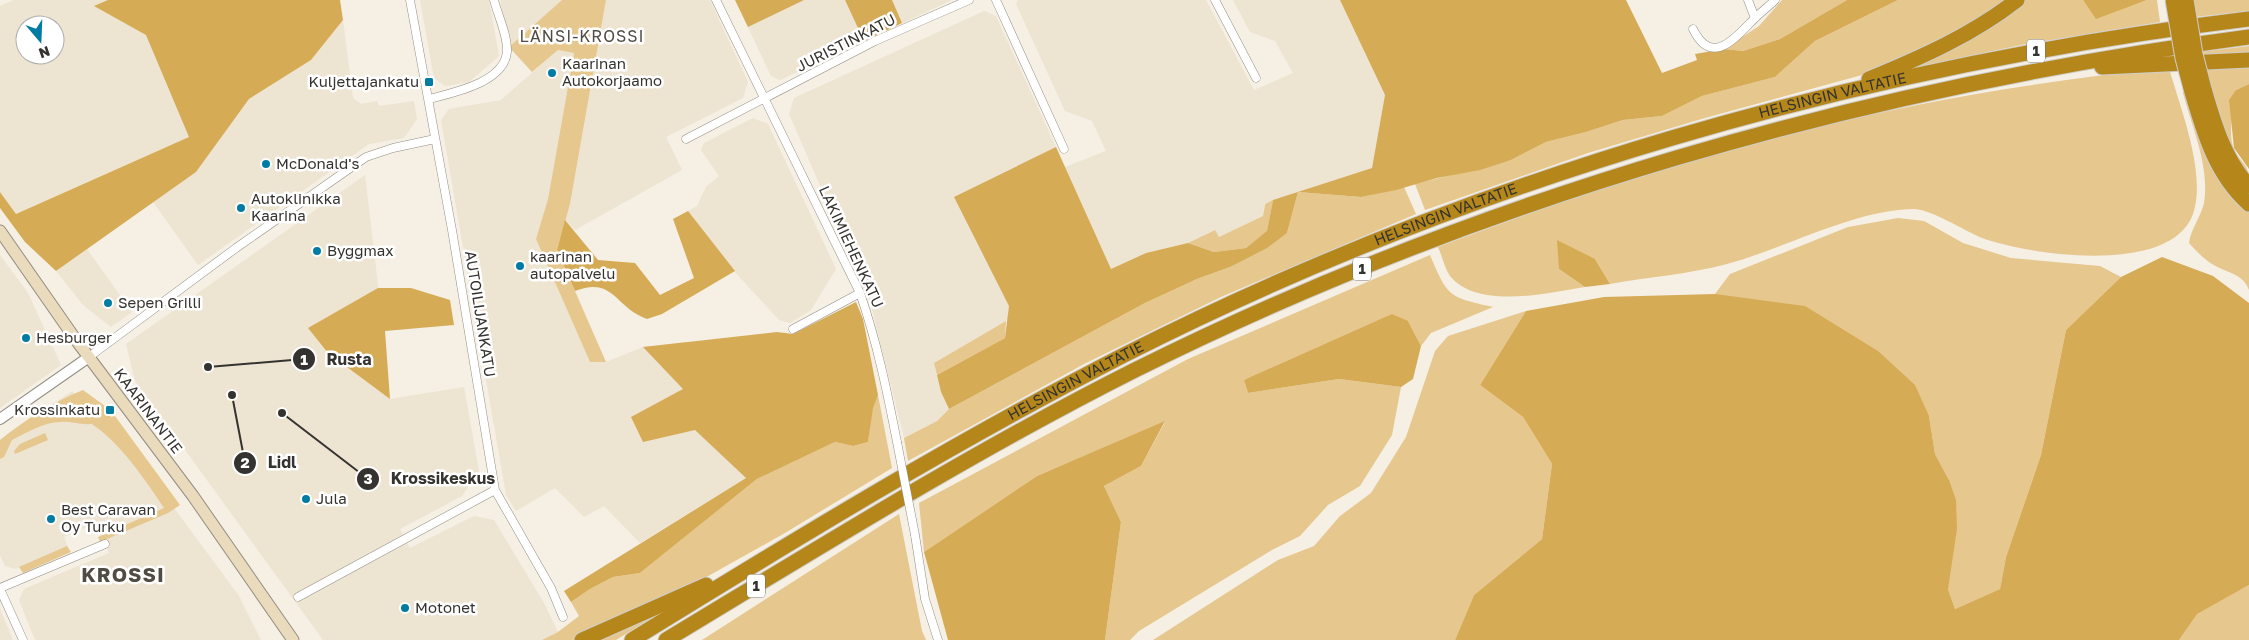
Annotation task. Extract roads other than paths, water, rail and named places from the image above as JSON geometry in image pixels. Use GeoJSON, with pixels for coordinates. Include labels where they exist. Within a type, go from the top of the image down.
{"type":"FeatureCollection","features":[{"type":"Feature","properties":{"kind":"highway"},"geometry":{"type":"LineString","coordinates":[[1826,97],[1945,47],[1976,29],[2017,0]]}},
{"type":"Feature","properties":{"kind":"highway"},"geometry":{"type":"LineString","coordinates":[[2173,0],[2183,58],[2226,151],[2240,176],[2249,186]]}},
{"type":"Feature","properties":{"kind":"highway"},"geometry":{"type":"LineString","coordinates":[[2186,0],[2195,54],[2198,90],[2215,158],[2231,185],[2249,204]]}},
{"type":"Feature","properties":{"kind":"highway","name":"HELSINGIN VALTATIE"},"geometry":{"type":"LineString","coordinates":[[632,640],[929,460],[1017,412],[1128,353],[1255,293],[1374,243],[1505,193],[1647,146],[1826,97],[2037,51],[2249,19]]}},
{"type":"Feature","properties":{"kind":"highway","name":"HELSINGIN VALTATIE"},"geometry":{"type":"LineString","coordinates":[[666,640],[878,512],[1020,430],[1144,366],[1315,288],[1490,219],[1652,164],[1831,115],[2038,69],[2249,37]]}},
{"type":"Feature","properties":{"kind":"highway"},"geometry":{"type":"LineString","coordinates":[[2038,69],[2249,60]]}},
{"type":"Feature","properties":{"kind":"highway"},"geometry":{"type":"LineString","coordinates":[[582,640],[756,564]]}},
{"type":"Feature","properties":{"kind":"main road","name":"KAARINANTIE"},"geometry":{"type":"LineString","coordinates":[[0,231],[89,357],[193,496],[294,640]]}},
{"type":"Feature","properties":{"kind":"main road","name":"KAARINANTIE"},"geometry":{"type":"LineString","coordinates":[[253,584],[284,640]]}},
{"type":"Feature","properties":{"kind":"street","name":"AUTOILIJANKATU"},"geometry":{"type":"LineString","coordinates":[[410,0],[436,140],[495,490],[551,588],[563,617]]}},
{"type":"Feature","properties":{"kind":"street"},"geometry":{"type":"LineString","coordinates":[[429,100],[472,87],[502,65],[507,53],[494,0]]}},
{"type":"Feature","properties":{"kind":"street","name":"LAKIMIEHENKATU"},"geometry":{"type":"LineString","coordinates":[[716,0],[860,293],[878,351],[915,536],[925,599],[938,640]]}},
{"type":"Feature","properties":{"kind":"street","name":"JURISTINKATU"},"geometry":{"type":"LineString","coordinates":[[686,139],[875,42],[969,0]]}},
{"type":"Feature","properties":{"kind":"street"},"geometry":{"type":"LineString","coordinates":[[996,0],[1064,149]]}},
{"type":"Feature","properties":{"kind":"street"},"geometry":{"type":"LineString","coordinates":[[1215,0],[1256,78]]}},
{"type":"Feature","properties":{"kind":"street"},"geometry":{"type":"LineString","coordinates":[[1748,0],[1755,18]]}},
{"type":"Feature","properties":{"kind":"street"},"geometry":{"type":"LineString","coordinates":[[1693,29],[1703,43],[1718,47],[1734,40],[1775,0]]}},
{"type":"Feature","properties":{"kind":"street"},"geometry":{"type":"LineString","coordinates":[[0,419],[89,357],[236,248],[366,157],[393,148],[436,140]]}},
{"type":"Feature","properties":{"kind":"street"},"geometry":{"type":"LineString","coordinates":[[793,328],[860,293]]}},
{"type":"Feature","properties":{"kind":"street"},"geometry":{"type":"LineString","coordinates":[[298,597],[495,490]]}},
{"type":"Feature","properties":{"kind":"street"},"geometry":{"type":"LineString","coordinates":[[23,640],[0,588],[105,544]]}},
{"type":"Feature","properties":{"kind":"place","name":"Kaarinan Autokorjaamo"},"geometry":{"type":"Point","coordinates":[552,73]}},
{"type":"Feature","properties":{"kind":"place","name":"Kuljettajankatu"},"geometry":{"type":"Point","coordinates":[429,82]}},
{"type":"Feature","properties":{"kind":"place","name":"McDonald's"},"geometry":{"type":"Point","coordinates":[266,164]}},
{"type":"Feature","properties":{"kind":"place","name":"Autoklinikka Kaarina"},"geometry":{"type":"Point","coordinates":[241,208]}},
{"type":"Feature","properties":{"kind":"place","name":"Byggmax"},"geometry":{"type":"Point","coordinates":[317,251]}},
{"type":"Feature","properties":{"kind":"place","name":"kaarinan autopalvelu"},"geometry":{"type":"Point","coordinates":[520,266]}},
{"type":"Feature","properties":{"kind":"place","name":"Sepen Grilli"},"geometry":{"type":"Point","coordinates":[108,303]}},
{"type":"Feature","properties":{"kind":"place","name":"Hesburger"},"geometry":{"type":"Point","coordinates":[26,338]}},
{"type":"Feature","properties":{"kind":"place","name":"Rusta"},"geometry":{"type":"Point","coordinates":[208,367]}},
{"type":"Feature","properties":{"kind":"place","name":"Lidl"},"geometry":{"type":"Point","coordinates":[232,395]}},
{"type":"Feature","properties":{"kind":"place","name":"Krossinkatu"},"geometry":{"type":"Point","coordinates":[110,410]}},
{"type":"Feature","properties":{"kind":"place","name":"Krossikeskus"},"geometry":{"type":"Point","coordinates":[282,413]}},
{"type":"Feature","properties":{"kind":"place","name":"Jula"},"geometry":{"type":"Point","coordinates":[306,499]}},
{"type":"Feature","properties":{"kind":"place","name":"Best Caravan Oy Turku"},"geometry":{"type":"Point","coordinates":[51,519]}},
{"type":"Feature","properties":{"kind":"place","name":"Motonet"},"geometry":{"type":"Point","coordinates":[405,608]}},
{"type":"Feature","properties":{"kind":"district","name":"LÄNSI-KROSSI"},"geometry":{"type":"Point","coordinates":[582,36]}},
{"type":"Feature","properties":{"kind":"district","name":"KROSSI"},"geometry":{"type":"Point","coordinates":[123,575]}}]}
